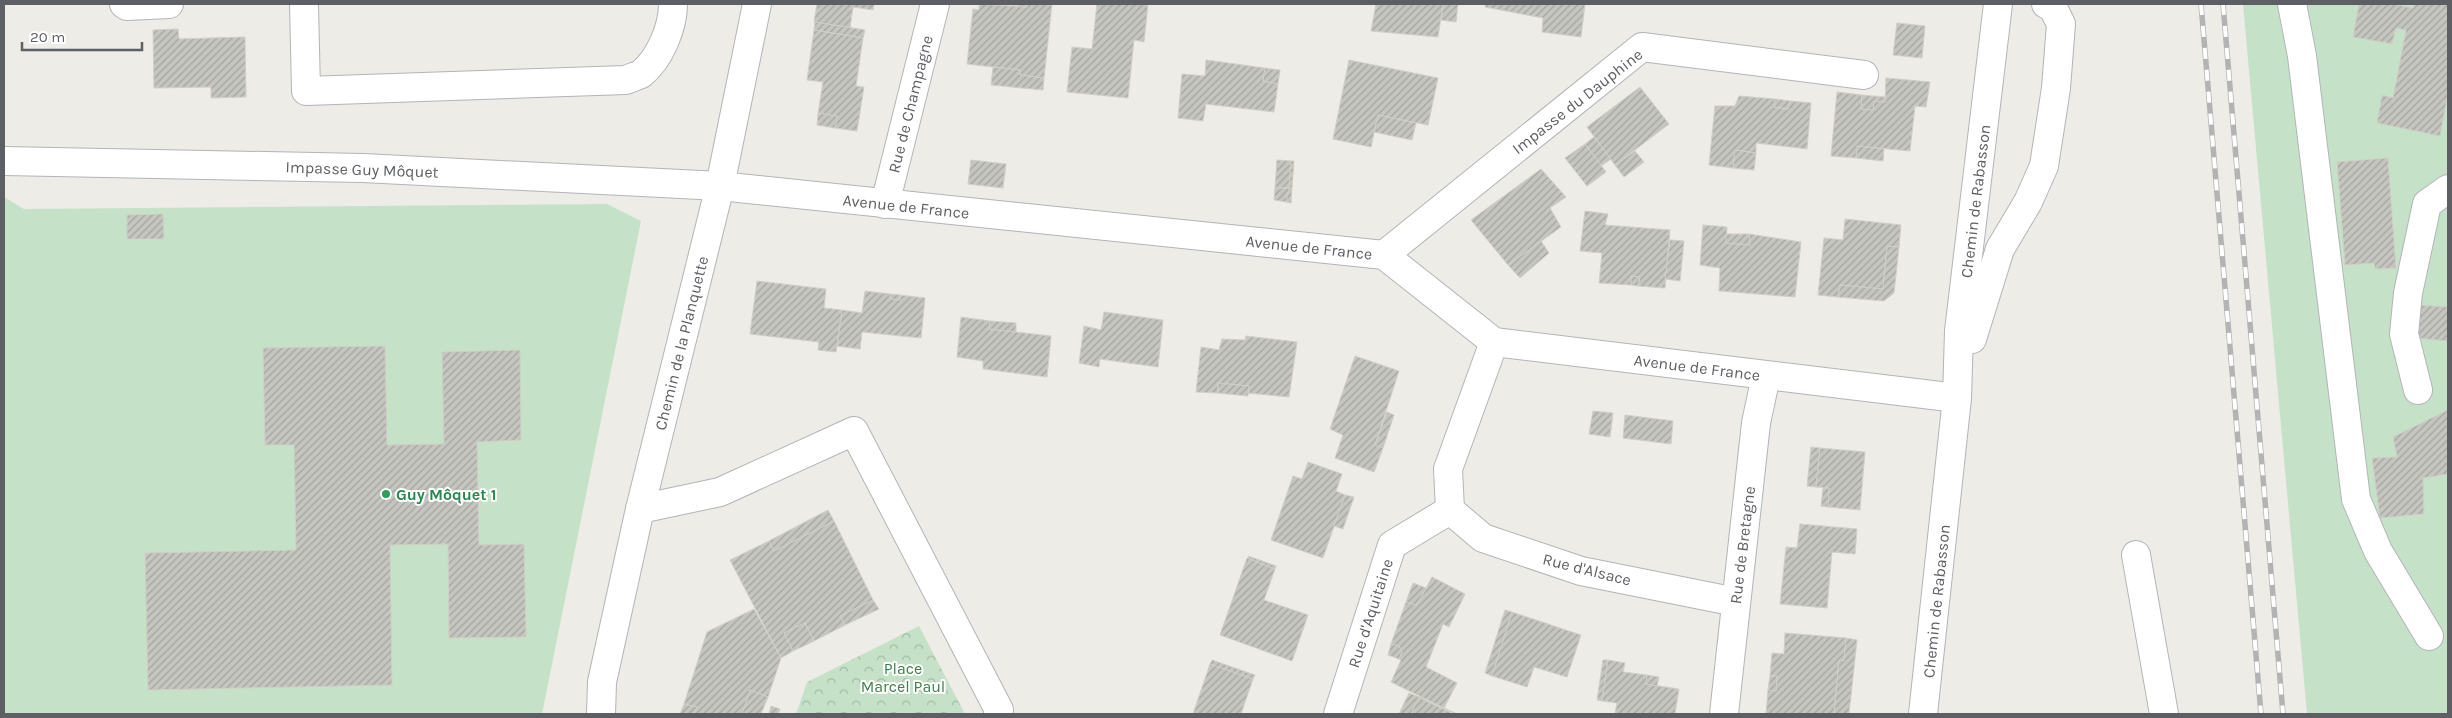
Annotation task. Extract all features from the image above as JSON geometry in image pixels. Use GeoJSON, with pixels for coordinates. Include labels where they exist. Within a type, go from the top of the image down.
{"type":"FeatureCollection","features":[{"type":"Feature","properties":{"kind":"street"},"geometry":{"type":"LineString","coordinates":[[124,4],[127,6],[169,4]]}},
{"type":"Feature","properties":{"kind":"street"},"geometry":{"type":"LineString","coordinates":[[304,4],[306,91],[626,80],[641,74],[663,46],[673,19],[673,4]]}},
{"type":"Feature","properties":{"kind":"street","name":"Chemin de la Planquette"},"geometry":{"type":"LineString","coordinates":[[600,714],[602,682],[640,510],[720,186],[757,4]]}},
{"type":"Feature","properties":{"kind":"street","name":"Rue de Champagne"},"geometry":{"type":"LineString","coordinates":[[885,204],[936,4]]}},
{"type":"Feature","properties":{"kind":"street","name":"Chemin de Rabasson"},"geometry":{"type":"LineString","coordinates":[[1923,714],[1957,398],[1959,331],[1998,4]]}},
{"type":"Feature","properties":{"kind":"street"},"geometry":{"type":"LineString","coordinates":[[2292,4],[2302,56],[2356,499],[2378,551],[2430,636]]}},
{"type":"Feature","properties":{"kind":"street","name":"Chemin de Rabasson"},"geometry":{"type":"LineString","coordinates":[[1957,398],[1980,308],[2000,249],[2028,202],[2044,166],[2056,88],[2061,24],[2052,5]]}},
{"type":"Feature","properties":{"kind":"street","name":"Impasse du Dauphine"},"geometry":{"type":"LineString","coordinates":[[1384,255],[1642,46],[1864,75]]}},
{"type":"Feature","properties":{"kind":"street","name":"Impasse Guy Môquet"},"geometry":{"type":"LineString","coordinates":[[4,161],[363,168],[720,186]]}},
{"type":"Feature","properties":{"kind":"street","name":"Avenue de France"},"geometry":{"type":"LineString","coordinates":[[720,186],[1384,255],[1494,342],[1957,398]]}},
{"type":"Feature","properties":{"kind":"street"},"geometry":{"type":"LineString","coordinates":[[2418,390],[2404,334],[2408,293],[2427,204],[2448,189]]}},
{"type":"Feature","properties":{"kind":"street"},"geometry":{"type":"LineString","coordinates":[[1450,510],[1448,469],[1494,342]]}},
{"type":"Feature","properties":{"kind":"street","name":"Rue de Bretagne"},"geometry":{"type":"LineString","coordinates":[[1724,714],[1756,423],[1766,376]]}},
{"type":"Feature","properties":{"kind":"street"},"geometry":{"type":"LineString","coordinates":[[640,510],[720,492],[854,431],[999,710],[998,714]]}},
{"type":"Feature","properties":{"kind":"street","name":"Rue d'Alsace"},"geometry":{"type":"LineString","coordinates":[[1450,510],[1482,538],[1581,571],[1736,602]]}},
{"type":"Feature","properties":{"kind":"street","name":"Rue d'Aquitaine"},"geometry":{"type":"LineString","coordinates":[[1338,714],[1392,546],[1450,510]]}},
{"type":"Feature","properties":{"kind":"street"},"geometry":{"type":"LineString","coordinates":[[2136,555],[2164,714]]}},
{"type":"Feature","properties":{"kind":"street","name":"Chemin de la Planquette"},"geometry":{"type":"LineString","coordinates":[[583,714],[602,682]]}},
{"type":"Feature","properties":{"kind":"green space"},"geometry":{"type":"Polygon","coordinates":[[[2243,4],[2448,4],[2448,714],[2307,714],[2243,4]]]}},
{"type":"Feature","properties":{"kind":"green space"},"geometry":{"type":"Polygon","coordinates":[[[4,197],[24,209],[607,204],[641,221],[542,714],[4,714],[4,197]]]}},
{"type":"Feature","properties":{"kind":"green space","name":"Place Marcel Paul"},"geometry":{"type":"Polygon","coordinates":[[[919,626],[965,714],[796,714],[807,682],[919,626]]]}},
{"type":"Feature","properties":{"kind":"building"},"geometry":{"type":"Polygon","coordinates":[[[817,4],[874,4],[873,10],[853,7],[850,28],[814,22],[817,4]]]}},
{"type":"Feature","properties":{"kind":"building"},"geometry":{"type":"Polygon","coordinates":[[[979,4],[1027,7],[1027,4],[1052,4],[1044,78],[1020,75],[1020,70],[967,64],[973,9],[979,10],[979,4]]]}},
{"type":"Feature","properties":{"kind":"building"},"geometry":{"type":"Polygon","coordinates":[[[1005,4],[1027,4],[1027,7],[1005,4]]]}},
{"type":"Feature","properties":{"kind":"building"},"geometry":{"type":"Polygon","coordinates":[[[1097,4],[1148,4],[1144,42],[1134,40],[1128,98],[1067,92],[1072,47],[1092,49],[1097,4]]]}},
{"type":"Feature","properties":{"kind":"building"},"geometry":{"type":"Polygon","coordinates":[[[1376,4],[1443,4],[1438,37],[1371,31],[1376,4]]]}},
{"type":"Feature","properties":{"kind":"building"},"geometry":{"type":"Polygon","coordinates":[[[1443,4],[1458,4],[1456,22],[1441,20],[1443,4]]]}},
{"type":"Feature","properties":{"kind":"building"},"geometry":{"type":"Polygon","coordinates":[[[1486,4],[1585,4],[1581,37],[1542,32],[1543,18],[1485,7],[1486,4]]]}},
{"type":"Feature","properties":{"kind":"building"},"geometry":{"type":"Polygon","coordinates":[[[2359,4],[2391,4],[2413,8],[2415,4],[2448,4],[2448,94],[2440,136],[2377,123],[2382,95],[2393,98],[2406,30],[2396,28],[2392,44],[2353,37],[2359,4]]]}},
{"type":"Feature","properties":{"kind":"building"},"geometry":{"type":"Polygon","coordinates":[[[815,22],[865,30],[863,38],[814,30],[815,22]]]}},
{"type":"Feature","properties":{"kind":"building"},"geometry":{"type":"Polygon","coordinates":[[[1897,23],[1925,26],[1922,58],[1893,55],[1897,23]]]}},
{"type":"Feature","properties":{"kind":"building"},"geometry":{"type":"Polygon","coordinates":[[[178,29],[179,39],[245,37],[246,97],[211,98],[211,87],[154,88],[153,30],[178,29]]]}},
{"type":"Feature","properties":{"kind":"building"},"geometry":{"type":"Polygon","coordinates":[[[814,30],[863,38],[856,86],[864,87],[857,131],[835,128],[837,116],[818,113],[823,82],[807,80],[814,30]]]}},
{"type":"Feature","properties":{"kind":"building"},"geometry":{"type":"Polygon","coordinates":[[[1206,60],[1265,68],[1263,81],[1278,84],[1274,112],[1206,104],[1203,121],[1178,118],[1182,74],[1205,76],[1206,60]]]}},
{"type":"Feature","properties":{"kind":"building"},"geometry":{"type":"Polygon","coordinates":[[[1349,60],[1438,78],[1428,125],[1378,115],[1371,147],[1333,139],[1349,60]]]}},
{"type":"Feature","properties":{"kind":"building"},"geometry":{"type":"Polygon","coordinates":[[[993,67],[1020,70],[1020,75],[1044,78],[1043,90],[991,85],[993,67]]]}},
{"type":"Feature","properties":{"kind":"building"},"geometry":{"type":"Polygon","coordinates":[[[1265,68],[1280,70],[1278,84],[1263,81],[1265,68]]]}},
{"type":"Feature","properties":{"kind":"building"},"geometry":{"type":"Polygon","coordinates":[[[1886,78],[1930,82],[1926,107],[1915,106],[1910,151],[1857,146],[1856,158],[1831,156],[1837,92],[1862,95],[1861,109],[1873,110],[1874,101],[1885,102],[1886,78]]]}},
{"type":"Feature","properties":{"kind":"building"},"geometry":{"type":"Polygon","coordinates":[[[1640,87],[1669,124],[1615,165],[1587,127],[1640,87]]]}},
{"type":"Feature","properties":{"kind":"building"},"geometry":{"type":"Polygon","coordinates":[[[1862,95],[1885,97],[1885,102],[1874,101],[1873,110],[1861,109],[1862,95]]]}},
{"type":"Feature","properties":{"kind":"building"},"geometry":{"type":"Polygon","coordinates":[[[1739,96],[1775,99],[1774,107],[1788,109],[1790,101],[1811,103],[1807,149],[1756,143],[1756,153],[1735,150],[1733,168],[1709,165],[1715,106],[1735,106],[1739,96]]]}},
{"type":"Feature","properties":{"kind":"building"},"geometry":{"type":"Polygon","coordinates":[[[1775,99],[1790,101],[1788,109],[1774,107],[1775,99]]]}},
{"type":"Feature","properties":{"kind":"building"},"geometry":{"type":"Polygon","coordinates":[[[818,113],[837,116],[835,128],[817,125],[818,113]]]}},
{"type":"Feature","properties":{"kind":"building"},"geometry":{"type":"Polygon","coordinates":[[[1378,115],[1416,123],[1412,140],[1374,132],[1378,115]]]}},
{"type":"Feature","properties":{"kind":"building"},"geometry":{"type":"Polygon","coordinates":[[[1594,137],[1611,159],[1601,166],[1585,144],[1594,137]]]}},
{"type":"Feature","properties":{"kind":"building"},"geometry":{"type":"Polygon","coordinates":[[[1585,144],[1606,172],[1587,186],[1565,158],[1585,144]]]}},
{"type":"Feature","properties":{"kind":"building"},"geometry":{"type":"Polygon","coordinates":[[[1857,146],[1884,149],[1883,161],[1856,158],[1857,146]]]}},
{"type":"Feature","properties":{"kind":"building"},"geometry":{"type":"Polygon","coordinates":[[[1735,150],[1756,153],[1754,170],[1733,168],[1735,150]]]}},
{"type":"Feature","properties":{"kind":"building"},"geometry":{"type":"Polygon","coordinates":[[[1635,151],[1644,162],[1624,177],[1615,165],[1635,151]]]}},
{"type":"Feature","properties":{"kind":"building"},"geometry":{"type":"Polygon","coordinates":[[[2388,158],[2396,268],[2375,269],[2374,263],[2345,265],[2337,162],[2388,158]]]}},
{"type":"Feature","properties":{"kind":"building"},"geometry":{"type":"Polygon","coordinates":[[[971,160],[1006,164],[1003,188],[968,184],[971,160]]]}},
{"type":"Feature","properties":{"kind":"building"},"geometry":{"type":"Polygon","coordinates":[[[1277,160],[1291,161],[1289,188],[1275,188],[1277,160]]]}},
{"type":"Feature","properties":{"kind":"building"},"geometry":{"type":"Polygon","coordinates":[[[1291,161],[1294,161],[1292,188],[1289,188],[1291,161]]]}},
{"type":"Feature","properties":{"kind":"building"},"geometry":{"type":"Polygon","coordinates":[[[1541,169],[1566,197],[1550,208],[1561,227],[1508,265],[1471,220],[1541,169]]]}},
{"type":"Feature","properties":{"kind":"building"},"geometry":{"type":"Polygon","coordinates":[[[1275,188],[1289,188],[1286,202],[1274,200],[1275,188]]]}},
{"type":"Feature","properties":{"kind":"building"},"geometry":{"type":"Polygon","coordinates":[[[1289,188],[1292,188],[1291,203],[1286,202],[1289,188]]]}},
{"type":"Feature","properties":{"kind":"building"},"geometry":{"type":"Polygon","coordinates":[[[1585,211],[1608,214],[1605,225],[1670,230],[1665,288],[1638,286],[1640,277],[1631,276],[1631,285],[1599,283],[1602,253],[1580,251],[1585,211]]]}},
{"type":"Feature","properties":{"kind":"building"},"geometry":{"type":"Polygon","coordinates":[[[163,214],[164,239],[127,239],[127,215],[163,214]]]}},
{"type":"Feature","properties":{"kind":"building"},"geometry":{"type":"Polygon","coordinates":[[[1845,219],[1901,225],[1899,247],[1887,246],[1883,289],[1840,285],[1838,297],[1818,295],[1824,238],[1843,240],[1845,219]]]}},
{"type":"Feature","properties":{"kind":"building"},"geometry":{"type":"Polygon","coordinates":[[[1703,225],[1727,227],[1726,243],[1750,245],[1749,234],[1801,242],[1795,297],[1719,291],[1720,268],[1700,265],[1703,225]]]}},
{"type":"Feature","properties":{"kind":"building"},"geometry":{"type":"Polygon","coordinates":[[[1726,234],[1749,234],[1750,245],[1726,243],[1726,234]]]}},
{"type":"Feature","properties":{"kind":"building"},"geometry":{"type":"Polygon","coordinates":[[[1670,240],[1684,241],[1680,281],[1665,279],[1670,240]]]}},
{"type":"Feature","properties":{"kind":"building"},"geometry":{"type":"Polygon","coordinates":[[[1541,241],[1549,253],[1520,278],[1508,265],[1541,241]]]}},
{"type":"Feature","properties":{"kind":"building"},"geometry":{"type":"Polygon","coordinates":[[[1887,246],[1899,247],[1894,293],[1884,301],[1838,297],[1840,285],[1883,289],[1887,246]]]}},
{"type":"Feature","properties":{"kind":"building"},"geometry":{"type":"Polygon","coordinates":[[[1631,276],[1640,277],[1638,286],[1631,285],[1631,276]]]}},
{"type":"Feature","properties":{"kind":"building"},"geometry":{"type":"Polygon","coordinates":[[[757,281],[826,289],[824,308],[842,310],[836,352],[818,350],[819,342],[750,334],[757,281]]]}},
{"type":"Feature","properties":{"kind":"building"},"geometry":{"type":"Polygon","coordinates":[[[865,291],[890,294],[890,299],[900,300],[900,295],[925,298],[921,338],[862,332],[860,349],[837,346],[842,310],[862,313],[865,291]]]}},
{"type":"Feature","properties":{"kind":"building"},"geometry":{"type":"Polygon","coordinates":[[[890,294],[900,295],[900,300],[890,299],[890,294]]]}},
{"type":"Feature","properties":{"kind":"building"},"geometry":{"type":"Polygon","coordinates":[[[2418,305],[2448,307],[2448,341],[2415,338],[2418,305]]]}},
{"type":"Feature","properties":{"kind":"building"},"geometry":{"type":"Polygon","coordinates":[[[1104,312],[1163,320],[1158,367],[1100,359],[1099,367],[1079,363],[1084,326],[1101,330],[1104,312]]]}},
{"type":"Feature","properties":{"kind":"building"},"geometry":{"type":"Polygon","coordinates":[[[961,317],[990,321],[989,329],[1051,336],[1047,377],[983,369],[983,361],[957,357],[961,317]]]}},
{"type":"Feature","properties":{"kind":"building"},"geometry":{"type":"Polygon","coordinates":[[[990,321],[1016,323],[1016,332],[989,329],[990,321]]]}},
{"type":"Feature","properties":{"kind":"building"},"geometry":{"type":"Polygon","coordinates":[[[1246,336],[1297,342],[1289,397],[1248,393],[1249,386],[1218,383],[1218,393],[1196,392],[1201,347],[1219,350],[1222,339],[1245,340],[1246,336]]]}},
{"type":"Feature","properties":{"kind":"building","name":"Guy Môquet 1"},"geometry":{"type":"Polygon","coordinates":[[[385,346],[387,445],[444,444],[442,352],[520,350],[521,440],[477,442],[479,545],[524,544],[526,637],[449,638],[448,544],[390,545],[392,685],[148,690],[145,553],[296,550],[294,445],[265,445],[263,348],[385,346]]]}},
{"type":"Feature","properties":{"kind":"building"},"geometry":{"type":"Polygon","coordinates":[[[1355,356],[1399,371],[1375,445],[1383,448],[1374,472],[1335,458],[1343,435],[1330,429],[1355,356]]]}},
{"type":"Feature","properties":{"kind":"building"},"geometry":{"type":"Polygon","coordinates":[[[1218,383],[1249,386],[1248,396],[1218,393],[1218,383]]]}},
{"type":"Feature","properties":{"kind":"building"},"geometry":{"type":"Polygon","coordinates":[[[2448,410],[2448,474],[2423,478],[2424,514],[2380,518],[2372,458],[2397,457],[2393,437],[2448,410]]]}},
{"type":"Feature","properties":{"kind":"building"},"geometry":{"type":"Polygon","coordinates":[[[1593,411],[1613,413],[1610,437],[1589,434],[1593,411]]]}},
{"type":"Feature","properties":{"kind":"building"},"geometry":{"type":"Polygon","coordinates":[[[1387,412],[1394,415],[1383,448],[1375,445],[1387,412]]]}},
{"type":"Feature","properties":{"kind":"building"},"geometry":{"type":"Polygon","coordinates":[[[1625,415],[1673,421],[1671,444],[1623,438],[1625,415]]]}},
{"type":"Feature","properties":{"kind":"building"},"geometry":{"type":"Polygon","coordinates":[[[1811,447],[1820,448],[1816,487],[1807,486],[1811,447]]]}},
{"type":"Feature","properties":{"kind":"building"},"geometry":{"type":"Polygon","coordinates":[[[1820,448],[1865,452],[1860,510],[1828,507],[1829,488],[1816,487],[1820,448]]]}},
{"type":"Feature","properties":{"kind":"building"},"geometry":{"type":"Polygon","coordinates":[[[1308,462],[1342,474],[1336,491],[1345,495],[1323,558],[1271,540],[1293,476],[1302,479],[1308,462]]]}},
{"type":"Feature","properties":{"kind":"building"},"geometry":{"type":"Polygon","coordinates":[[[1823,488],[1829,488],[1828,507],[1821,506],[1823,488]]]}},
{"type":"Feature","properties":{"kind":"building"},"geometry":{"type":"Polygon","coordinates":[[[1345,495],[1354,497],[1343,529],[1334,526],[1345,495]]]}},
{"type":"Feature","properties":{"kind":"building"},"geometry":{"type":"Polygon","coordinates":[[[828,510],[834,521],[774,551],[769,541],[828,510]]]}},
{"type":"Feature","properties":{"kind":"building"},"geometry":{"type":"Polygon","coordinates":[[[834,521],[873,600],[840,616],[845,625],[814,641],[805,623],[784,633],[793,651],[781,658],[730,560],[769,541],[774,551],[834,521]]]}},
{"type":"Feature","properties":{"kind":"building"},"geometry":{"type":"Polygon","coordinates":[[[1800,524],[1857,529],[1855,554],[1832,552],[1827,608],[1780,604],[1786,547],[1797,548],[1800,524]]]}},
{"type":"Feature","properties":{"kind":"building"},"geometry":{"type":"Polygon","coordinates":[[[1248,556],[1276,566],[1275,569],[1250,560],[1248,556]]]}},
{"type":"Feature","properties":{"kind":"building"},"geometry":{"type":"Polygon","coordinates":[[[1247,558],[1275,569],[1264,600],[1308,615],[1292,661],[1220,635],[1247,558]]]}},
{"type":"Feature","properties":{"kind":"building"},"geometry":{"type":"Polygon","coordinates":[[[1432,577],[1465,594],[1449,627],[1443,624],[1426,667],[1457,683],[1444,708],[1391,682],[1401,660],[1399,659],[1402,652],[1399,646],[1391,644],[1406,602],[1417,605],[1432,577]]]}},
{"type":"Feature","properties":{"kind":"building"},"geometry":{"type":"Polygon","coordinates":[[[1413,583],[1426,588],[1417,605],[1406,602],[1413,583]]]}},
{"type":"Feature","properties":{"kind":"building"},"geometry":{"type":"Polygon","coordinates":[[[873,600],[879,609],[845,625],[840,616],[873,600]]]}},
{"type":"Feature","properties":{"kind":"building"},"geometry":{"type":"Polygon","coordinates":[[[754,609],[781,658],[768,697],[750,690],[742,714],[694,714],[697,707],[684,704],[707,632],[754,609]]]}},
{"type":"Feature","properties":{"kind":"building"},"geometry":{"type":"Polygon","coordinates":[[[1505,610],[1512,612],[1492,676],[1485,673],[1505,610]]]}},
{"type":"Feature","properties":{"kind":"building"},"geometry":{"type":"Polygon","coordinates":[[[1512,612],[1581,635],[1567,677],[1534,667],[1527,687],[1492,676],[1512,612]]]}},
{"type":"Feature","properties":{"kind":"building"},"geometry":{"type":"Polygon","coordinates":[[[805,623],[814,641],[793,651],[784,633],[805,623]]]}},
{"type":"Feature","properties":{"kind":"building"},"geometry":{"type":"Polygon","coordinates":[[[1785,633],[1846,638],[1844,661],[1839,660],[1834,714],[1766,714],[1768,690],[1776,691],[1777,676],[1770,676],[1772,653],[1784,654],[1785,633]]]}},
{"type":"Feature","properties":{"kind":"building"},"geometry":{"type":"Polygon","coordinates":[[[1846,638],[1857,640],[1849,714],[1834,714],[1839,660],[1844,661],[1846,638]]]}},
{"type":"Feature","properties":{"kind":"building"},"geometry":{"type":"Polygon","coordinates":[[[1391,644],[1399,646],[1402,652],[1399,659],[1388,655],[1391,644]]]}},
{"type":"Feature","properties":{"kind":"building"},"geometry":{"type":"Polygon","coordinates":[[[1212,660],[1255,675],[1253,679],[1215,666],[1210,664],[1212,660]]]}},
{"type":"Feature","properties":{"kind":"building"},"geometry":{"type":"Polygon","coordinates":[[[1603,660],[1608,660],[1602,701],[1597,700],[1603,660]]]}},
{"type":"Feature","properties":{"kind":"building"},"geometry":{"type":"Polygon","coordinates":[[[1608,660],[1625,663],[1623,672],[1647,675],[1646,684],[1679,689],[1675,714],[1615,714],[1617,703],[1602,701],[1608,660]]]}},
{"type":"Feature","properties":{"kind":"building"},"geometry":{"type":"Polygon","coordinates":[[[1210,664],[1253,679],[1241,714],[1193,714],[1210,664]]]}},
{"type":"Feature","properties":{"kind":"building"},"geometry":{"type":"Polygon","coordinates":[[[1647,675],[1659,677],[1657,686],[1646,684],[1647,675]]]}},
{"type":"Feature","properties":{"kind":"building"},"geometry":{"type":"Polygon","coordinates":[[[1770,676],[1777,676],[1776,691],[1768,690],[1770,676]]]}},
{"type":"Feature","properties":{"kind":"building"},"geometry":{"type":"Polygon","coordinates":[[[750,690],[768,697],[761,714],[742,714],[750,690]]]}},
{"type":"Feature","properties":{"kind":"building"},"geometry":{"type":"Polygon","coordinates":[[[1409,693],[1419,697],[1411,714],[1399,714],[1409,693]]]}},
{"type":"Feature","properties":{"kind":"building"},"geometry":{"type":"Polygon","coordinates":[[[1419,697],[1444,708],[1457,714],[1419,697]]]}},
{"type":"Feature","properties":{"kind":"building"},"geometry":{"type":"Polygon","coordinates":[[[1419,697],[1426,701],[1454,714],[1411,714],[1419,697]]]}},
{"type":"Feature","properties":{"kind":"building"},"geometry":{"type":"Polygon","coordinates":[[[684,704],[697,707],[694,714],[680,714],[684,704]]]}},
{"type":"Feature","properties":{"kind":"building"},"geometry":{"type":"Polygon","coordinates":[[[771,706],[780,709],[778,714],[769,714],[771,706]]]}},
{"type":"Feature","properties":{"kind":"railway"},"geometry":{"type":"LineString","coordinates":[[2201,4],[2261,714]]}},
{"type":"Feature","properties":{"kind":"railway"},"geometry":{"type":"LineString","coordinates":[[2223,4],[2283,714]]}},
{"type":"Feature","properties":{"kind":"place","name":"Guy Môquet 1"},"geometry":{"type":"Point","coordinates":[386,494]}}]}
